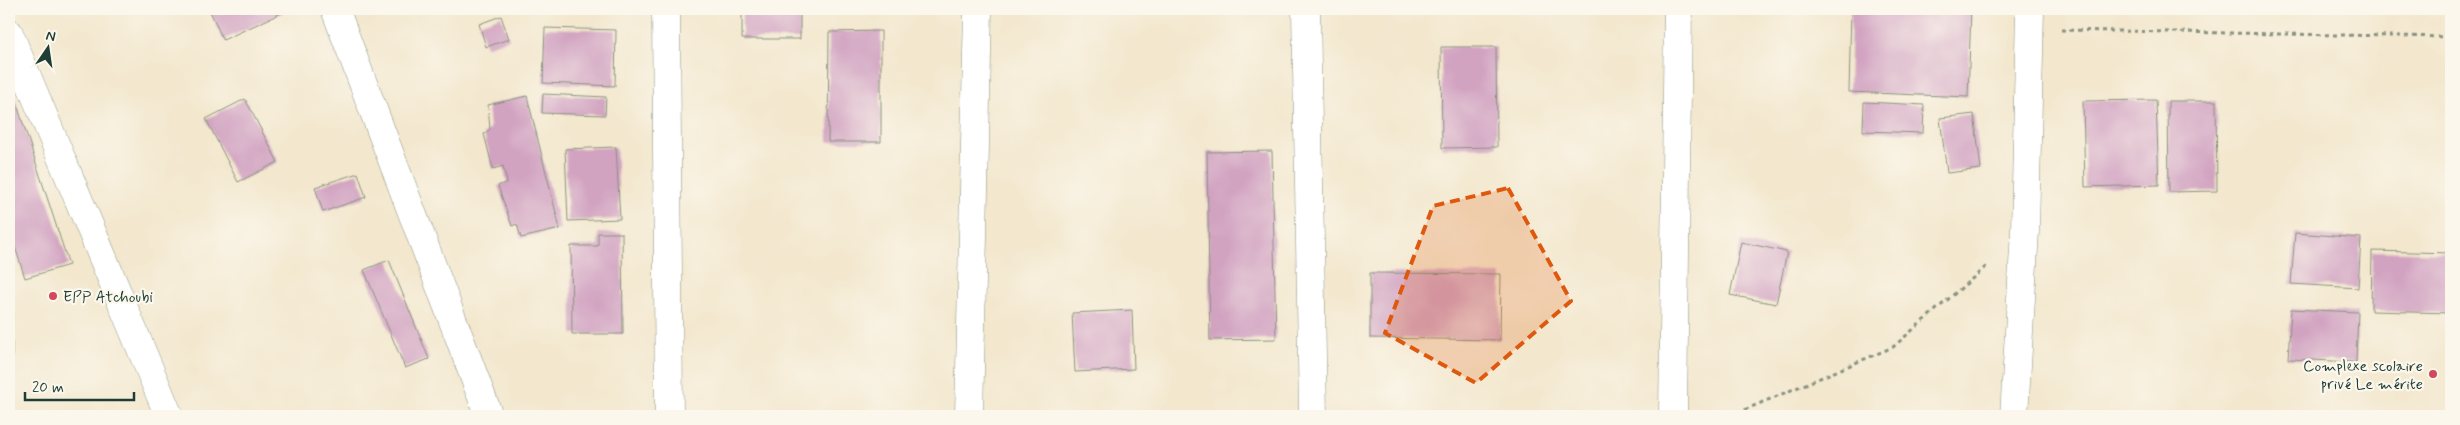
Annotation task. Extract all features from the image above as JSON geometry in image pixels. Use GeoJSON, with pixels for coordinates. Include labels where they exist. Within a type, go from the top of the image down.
{"type":"FeatureCollection","features":[{"type":"Feature","properties":{"kind":"street"},"geometry":{"type":"LineString","coordinates":[[335,9],[489,416]]}},
{"type":"Feature","properties":{"kind":"street"},"geometry":{"type":"LineString","coordinates":[[666,9],[669,416]]}},
{"type":"Feature","properties":{"kind":"street"},"geometry":{"type":"LineString","coordinates":[[970,416],[978,9]]}},
{"type":"Feature","properties":{"kind":"street"},"geometry":{"type":"LineString","coordinates":[[1306,9],[1313,416]]}},
{"type":"Feature","properties":{"kind":"street"},"geometry":{"type":"LineString","coordinates":[[1673,416],[1678,9]]}},
{"type":"Feature","properties":{"kind":"street"},"geometry":{"type":"LineString","coordinates":[[2014,416],[2025,231],[2031,19]]}},
{"type":"Feature","properties":{"kind":"street"},"geometry":{"type":"LineString","coordinates":[[9,33],[169,416]]}},
{"type":"Feature","properties":{"kind":"path"},"geometry":{"type":"LineString","coordinates":[[2031,19],[2451,37]]}},
{"type":"Feature","properties":{"kind":"path"},"geometry":{"type":"LineString","coordinates":[[1730,416],[1893,347],[2025,231]]}},
{"type":"Feature","properties":{"kind":"highlighted area"},"geometry":{"type":"Polygon","coordinates":[[[1508,188],[1571,301],[1476,383],[1385,333],[1433,206],[1508,188]]]}},
{"type":"Feature","properties":{"kind":"building"},"geometry":{"type":"Polygon","coordinates":[[[209,9],[288,9],[288,10],[223,40],[209,9]]]}},
{"type":"Feature","properties":{"kind":"building"},"geometry":{"type":"Polygon","coordinates":[[[742,9],[800,9],[800,39],[742,39],[742,9]]]}},
{"type":"Feature","properties":{"kind":"building"},"geometry":{"type":"Polygon","coordinates":[[[1851,9],[1971,9],[1968,97],[1849,92],[1851,9]]]}},
{"type":"Feature","properties":{"kind":"building"},"geometry":{"type":"Polygon","coordinates":[[[501,16],[509,39],[486,47],[479,24],[501,16]]]}},
{"type":"Feature","properties":{"kind":"building"},"geometry":{"type":"Polygon","coordinates":[[[545,28],[616,30],[615,86],[543,83],[545,28]]]}},
{"type":"Feature","properties":{"kind":"building"},"geometry":{"type":"Polygon","coordinates":[[[881,31],[881,142],[828,142],[829,32],[881,31]]]}},
{"type":"Feature","properties":{"kind":"building"},"geometry":{"type":"Polygon","coordinates":[[[1441,47],[1496,47],[1497,147],[1442,148],[1441,47]]]}},
{"type":"Feature","properties":{"kind":"building"},"geometry":{"type":"Polygon","coordinates":[[[9,80],[69,265],[25,278],[9,228],[9,80]]]}},
{"type":"Feature","properties":{"kind":"building"},"geometry":{"type":"Polygon","coordinates":[[[543,94],[606,97],[605,115],[542,113],[543,94]]]}},
{"type":"Feature","properties":{"kind":"building"},"geometry":{"type":"Polygon","coordinates":[[[527,96],[560,229],[521,238],[517,224],[512,226],[498,186],[507,182],[503,166],[493,169],[484,134],[490,129],[488,105],[527,96]]]}},
{"type":"Feature","properties":{"kind":"building"},"geometry":{"type":"Polygon","coordinates":[[[245,99],[278,162],[238,182],[206,119],[245,99]]]}},
{"type":"Feature","properties":{"kind":"building"},"geometry":{"type":"Polygon","coordinates":[[[2156,100],[2159,185],[2085,187],[2083,101],[2156,100]]]}},
{"type":"Feature","properties":{"kind":"building"},"geometry":{"type":"Polygon","coordinates":[[[2168,101],[2216,101],[2217,191],[2169,192],[2168,101]]]}},
{"type":"Feature","properties":{"kind":"building"},"geometry":{"type":"Polygon","coordinates":[[[1864,102],[1924,105],[1923,133],[1863,131],[1864,102]]]}},
{"type":"Feature","properties":{"kind":"building"},"geometry":{"type":"Polygon","coordinates":[[[1974,114],[1981,169],[1947,173],[1940,118],[1974,114]]]}},
{"type":"Feature","properties":{"kind":"building"},"geometry":{"type":"Polygon","coordinates":[[[616,147],[620,219],[568,221],[565,149],[616,147]]]}},
{"type":"Feature","properties":{"kind":"building"},"geometry":{"type":"Polygon","coordinates":[[[1272,151],[1276,339],[1210,340],[1207,152],[1272,151]]]}},
{"type":"Feature","properties":{"kind":"building"},"geometry":{"type":"Polygon","coordinates":[[[358,173],[366,197],[323,212],[315,187],[358,173]]]}},
{"type":"Feature","properties":{"kind":"building"},"geometry":{"type":"Polygon","coordinates":[[[598,233],[622,233],[623,334],[572,334],[571,246],[598,246],[598,233]]]}},
{"type":"Feature","properties":{"kind":"building"},"geometry":{"type":"Polygon","coordinates":[[[2295,233],[2361,238],[2358,288],[2291,284],[2295,233]]]}},
{"type":"Feature","properties":{"kind":"building"},"geometry":{"type":"Polygon","coordinates":[[[1741,242],[1787,252],[1776,304],[1730,295],[1741,242]]]}},
{"type":"Feature","properties":{"kind":"building"},"geometry":{"type":"Polygon","coordinates":[[[2372,251],[2451,253],[2451,313],[2371,311],[2372,251]]]}},
{"type":"Feature","properties":{"kind":"building"},"geometry":{"type":"Polygon","coordinates":[[[389,260],[429,359],[405,368],[364,270],[389,260]]]}},
{"type":"Feature","properties":{"kind":"building"},"geometry":{"type":"Polygon","coordinates":[[[1370,273],[1501,274],[1500,340],[1370,338],[1370,273]]]}},
{"type":"Feature","properties":{"kind":"building"},"geometry":{"type":"Polygon","coordinates":[[[9,301],[13,301],[12,356],[9,356],[9,301]]]}},
{"type":"Feature","properties":{"kind":"building"},"geometry":{"type":"Polygon","coordinates":[[[2291,309],[2358,312],[2356,362],[2288,359],[2291,309]]]}},
{"type":"Feature","properties":{"kind":"building"},"geometry":{"type":"Polygon","coordinates":[[[1132,310],[1134,369],[1075,372],[1072,313],[1132,310]]]}},
{"type":"Feature","properties":{"kind":"place","name":"EPP Atchoubi"},"geometry":{"type":"Point","coordinates":[53,296]}},
{"type":"Feature","properties":{"kind":"place","name":"Complexe scolaire privé Le mérite"},"geometry":{"type":"Point","coordinates":[2433,374]}}]}
